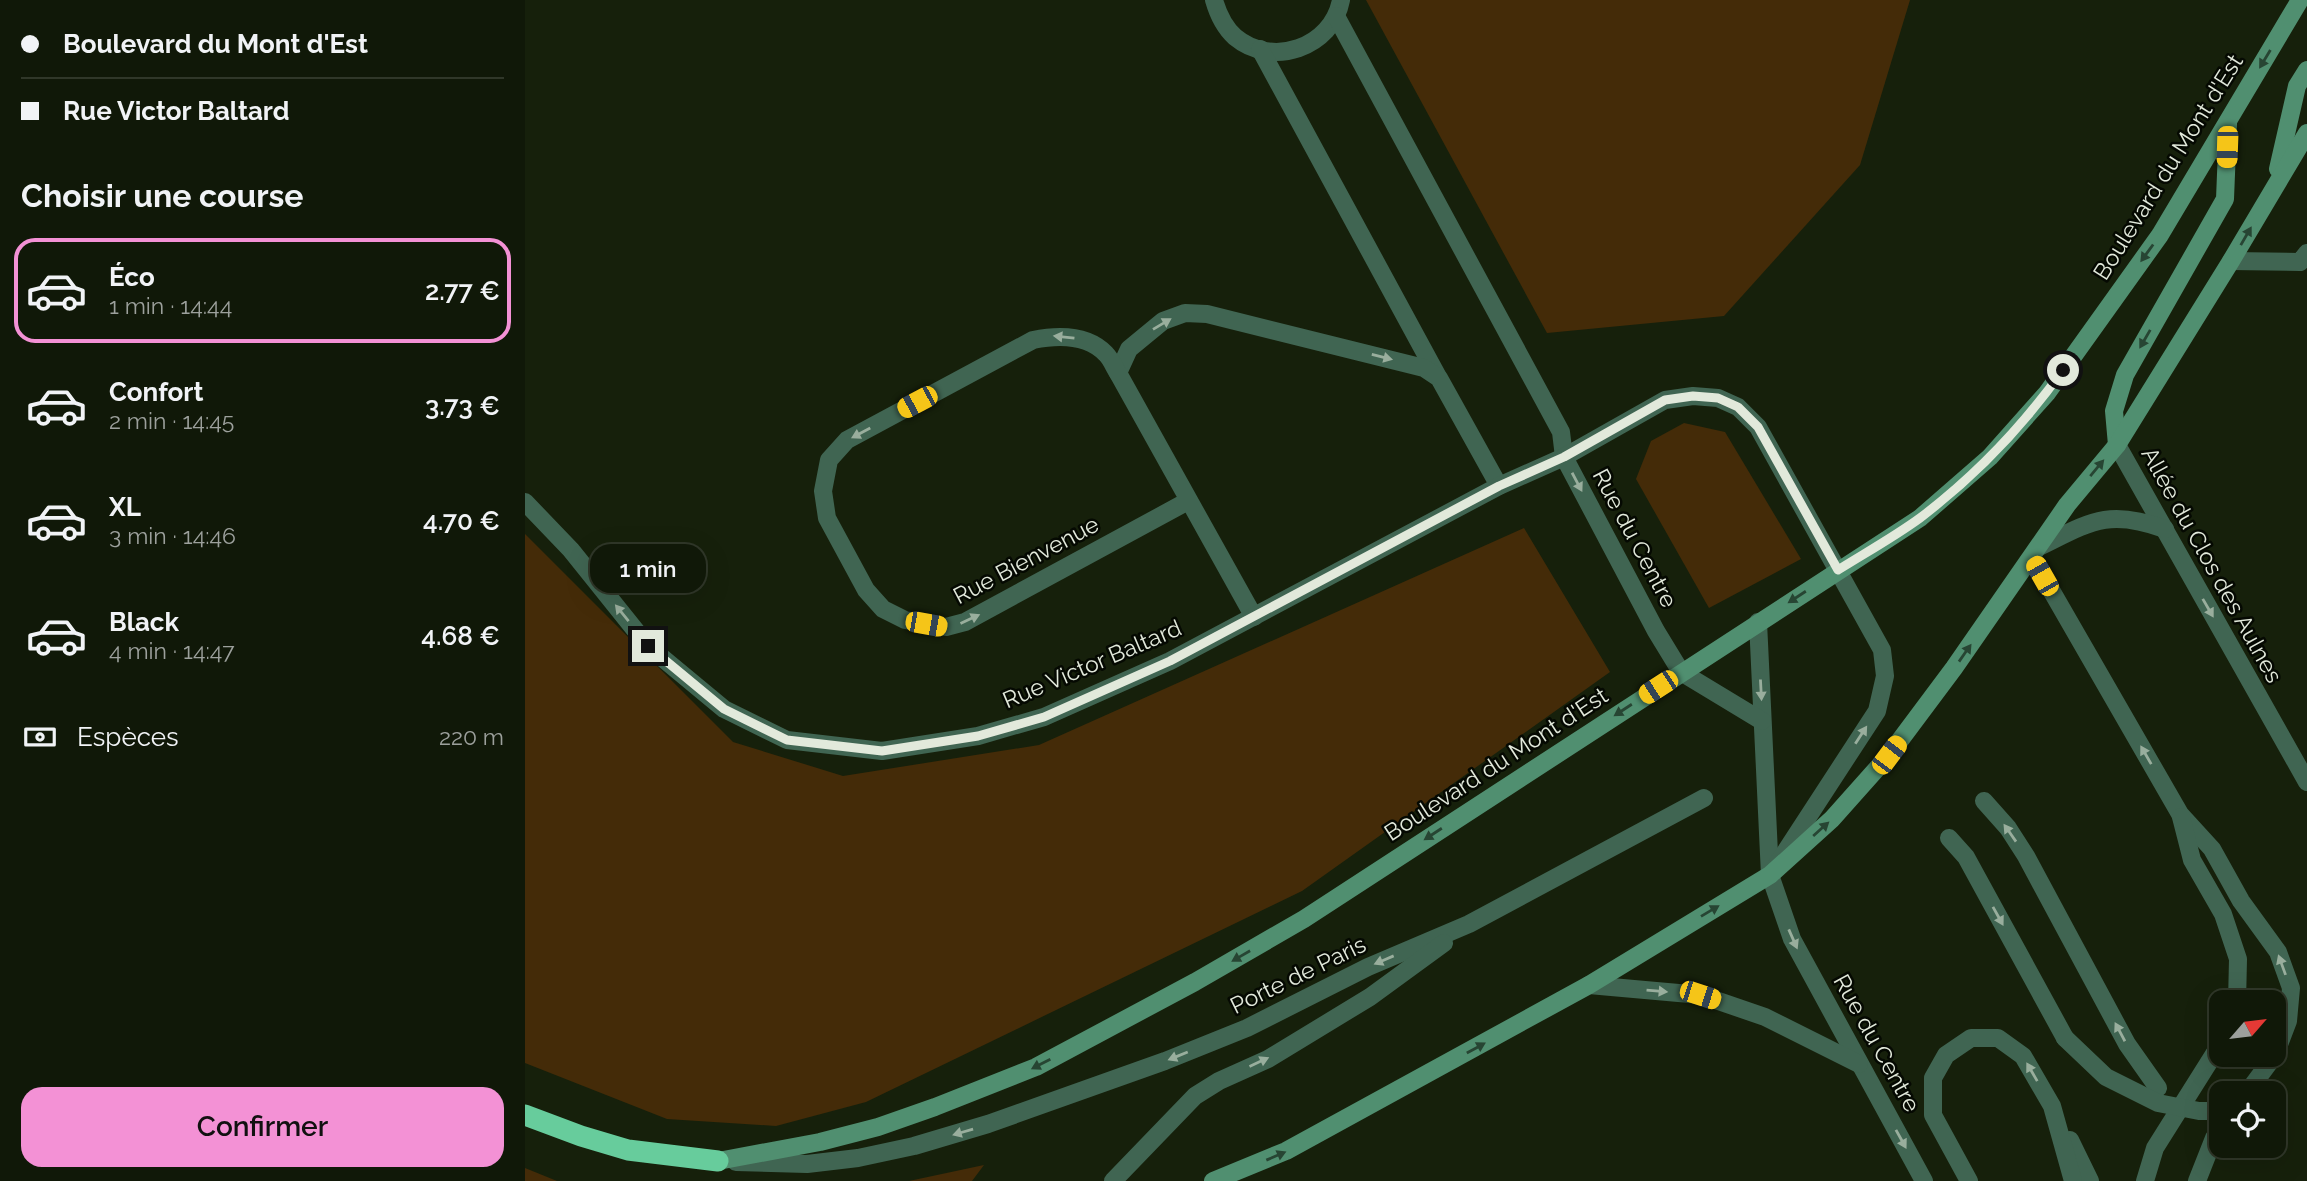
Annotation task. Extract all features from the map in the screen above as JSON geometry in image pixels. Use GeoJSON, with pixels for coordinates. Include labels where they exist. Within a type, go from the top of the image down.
{"type":"FeatureCollection","features":[{"type":"Feature","properties":{"kind":"highway"},"geometry":{"type":"LineString","coordinates":[[525,1115],[628,1150],[718,1161]]}},
{"type":"Feature","properties":{"kind":"main road","name":"Boulevard du Mont d'Est"},"geometry":{"type":"LineString","coordinates":[[718,1161],[820,1142],[935,1107],[1036,1067],[1195,982],[1304,919],[1920,518],[1990,457],[2047,393],[2160,235],[2300,0]]}},
{"type":"Feature","properties":{"kind":"main road"},"geometry":{"type":"LineString","coordinates":[[2274,186],[2297,86],[2307,70]]}},
{"type":"Feature","properties":{"kind":"main road"},"geometry":{"type":"LineString","coordinates":[[2117,445],[2114,411],[2125,375],[2225,199],[2228,121]]}},
{"type":"Feature","properties":{"kind":"main road"},"geometry":{"type":"LineString","coordinates":[[1213,1181],[1286,1152],[1589,985],[1770,875],[1832,819],[1889,755],[1954,668],[2067,505],[2117,445],[2307,133]]}},
{"type":"Feature","properties":{"kind":"street"},"geometry":{"type":"LineString","coordinates":[[1214,0],[1221,20],[1234,36],[1251,47],[1271,52],[1292,51],[1311,44],[1328,29],[1338,8]]}},
{"type":"Feature","properties":{"kind":"street"},"geometry":{"type":"LineString","coordinates":[[1338,8],[1561,432],[1564,457]]}},
{"type":"Feature","properties":{"kind":"street"},"geometry":{"type":"LineString","coordinates":[[1260,49],[1499,486]]}},
{"type":"Feature","properties":{"kind":"street"},"geometry":{"type":"LineString","coordinates":[[2231,261],[2300,262],[2307,253]]}},
{"type":"Feature","properties":{"kind":"street"},"geometry":{"type":"LineString","coordinates":[[1118,373],[1129,349],[1163,321],[1185,313],[1207,314],[1424,368],[1439,378]]}},
{"type":"Feature","properties":{"kind":"street","name":"Rue Bienvenue"},"geometry":{"type":"LineString","coordinates":[[1188,501],[965,622],[946,627],[905,620],[883,609],[866,590],[827,519],[823,491],[829,460],[847,440],[1033,340],[1055,335],[1084,340],[1106,354],[1118,373],[1254,617]]}},
{"type":"Feature","properties":{"kind":"street","name":"Rue du Centre"},"geometry":{"type":"LineString","coordinates":[[1762,721],[1681,672],[1656,631],[1564,457],[1665,400],[1693,396],[1718,398],[1738,407],[1758,427],[1882,650],[1885,676],[1877,711],[1770,875]]}},
{"type":"Feature","properties":{"kind":"street","name":"Allée du Clos des Aulnes"},"geometry":{"type":"LineString","coordinates":[[2117,445],[2307,782]]}},
{"type":"Feature","properties":{"kind":"street","name":"Rue Victor Baltard"},"geometry":{"type":"LineString","coordinates":[[525,502],[571,550],[648,646],[724,709],[787,740],[882,751],[978,736],[1044,717],[1170,661],[1499,486],[1564,457]]}},
{"type":"Feature","properties":{"kind":"street"},"geometry":{"type":"LineString","coordinates":[[2165,529],[2140,520],[2115,518],[2089,523],[2035,552],[2180,814],[2212,849],[2241,901],[2278,952],[2291,988],[2288,1021],[2274,1055],[2255,1081]]}},
{"type":"Feature","properties":{"kind":"street","name":"Rue du Centre"},"geometry":{"type":"LineString","coordinates":[[1758,622],[1770,875],[1792,939],[1924,1181]]}},
{"type":"Feature","properties":{"kind":"street"},"geometry":{"type":"LineString","coordinates":[[1469,924],[1704,798]]}},
{"type":"Feature","properties":{"kind":"street"},"geometry":{"type":"LineString","coordinates":[[1984,801],[2008,828],[2026,856],[2127,1044],[2158,1088]]}},
{"type":"Feature","properties":{"kind":"street"},"geometry":{"type":"LineString","coordinates":[[2180,814],[2192,860],[2223,914],[2238,960],[2237,990]]}},
{"type":"Feature","properties":{"kind":"street"},"geometry":{"type":"LineString","coordinates":[[1949,838],[1966,857],[2065,1038],[2106,1077],[2158,1103],[2209,1111]]}},
{"type":"Feature","properties":{"kind":"street","name":"Porte de Paris"},"geometry":{"type":"LineString","coordinates":[[718,1161],[807,1164],[858,1158],[914,1146],[988,1125],[1235,1033],[1368,967],[1469,924]]}},
{"type":"Feature","properties":{"kind":"street","name":"Porte de Paris"},"geometry":{"type":"LineString","coordinates":[[1113,1181],[1195,1096],[1219,1081],[1268,1059],[1370,997],[1469,924]]}},
{"type":"Feature","properties":{"kind":"street"},"geometry":{"type":"LineString","coordinates":[[1589,985],[1700,995],[1765,1017],[1859,1064]]}},
{"type":"Feature","properties":{"kind":"street"},"geometry":{"type":"LineString","coordinates":[[1969,1181],[1933,1115],[1933,1078],[1946,1055],[1971,1038],[1998,1038],[2023,1056],[2090,1181]]}},
{"type":"Feature","properties":{"kind":"street"},"geometry":{"type":"LineString","coordinates":[[2145,1181],[2155,1148],[2209,1062]]}},
{"type":"Feature","properties":{"kind":"street"},"geometry":{"type":"LineString","coordinates":[[2052,1106],[2073,1181]]}},
{"type":"Feature","properties":{"kind":"street"},"geometry":{"type":"LineString","coordinates":[[2197,1181],[2209,1154]]}},
{"type":"Feature","properties":{"kind":"shaded area"},"geometry":{"type":"Polygon","coordinates":[[[1366,0],[1910,0],[1860,165],[1724,316],[1547,333],[1366,0]]]}},
{"type":"Feature","properties":{"kind":"shaded area"},"geometry":{"type":"Polygon","coordinates":[[[1684,423],[1725,432],[1801,559],[1709,608],[1636,479],[1651,441],[1684,423]]]}},
{"type":"Feature","properties":{"kind":"shaded area"},"geometry":{"type":"Polygon","coordinates":[[[1524,528],[1610,672],[1302,891],[866,1102],[776,1126],[667,1119],[525,1063],[525,534],[733,742],[843,776],[1039,745],[1524,528]]]}},
{"type":"Feature","properties":{"kind":"shaded area"},"geometry":{"type":"Polygon","coordinates":[[[984,1165],[972,1181],[909,1181],[984,1165]]]}},
{"type":"Feature","properties":{"kind":"shaded area"},"geometry":{"type":"Polygon","coordinates":[[[525,1168],[557,1181],[525,1181],[525,1168]]]}},
{"type":"Feature","properties":{"kind":"route"},"geometry":{"type":"LineString","coordinates":[[648,646],[724,709],[787,740],[882,751],[978,736],[1044,717],[1170,661],[1499,486],[1564,457],[1665,400],[1693,396],[1718,398],[1738,407],[1758,427],[1838,570],[1920,518],[1990,457],[2047,393],[2063,370]]}}]}
